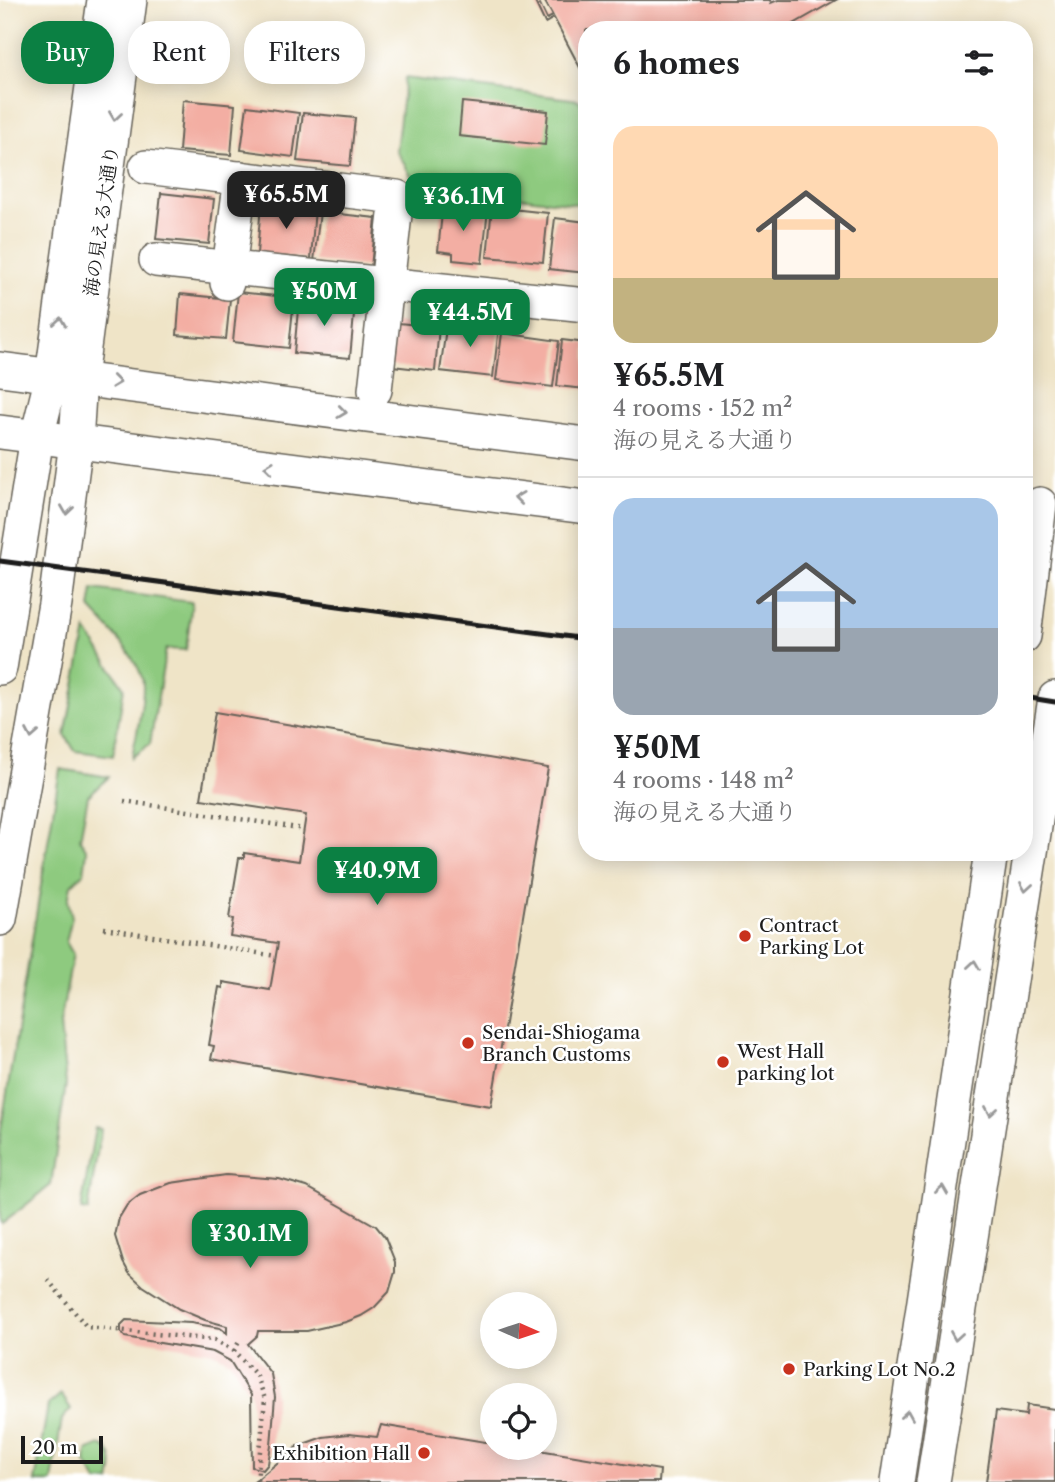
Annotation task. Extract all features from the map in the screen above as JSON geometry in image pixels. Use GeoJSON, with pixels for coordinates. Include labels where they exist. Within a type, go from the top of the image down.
{"type":"FeatureCollection","features":[{"type":"Feature","properties":{"kind":"street"},"geometry":{"type":"LineString","coordinates":[[0,668],[37,437],[66,377],[104,0]]}},
{"type":"Feature","properties":{"kind":"street","name":"海の見える大通り"},"geometry":{"type":"LineString","coordinates":[[0,919],[55,604],[76,442],[66,377],[130,0]]}},
{"type":"Feature","properties":{"kind":"street"},"geometry":{"type":"LineString","coordinates":[[145,167],[397,197],[375,390]]}},
{"type":"Feature","properties":{"kind":"street"},"geometry":{"type":"LineString","coordinates":[[228,274],[241,178]]}},
{"type":"Feature","properties":{"kind":"street"},"geometry":{"type":"LineString","coordinates":[[156,260],[228,274],[387,284],[578,304]]}},
{"type":"Feature","properties":{"kind":"street"},"geometry":{"type":"LineString","coordinates":[[0,369],[578,443]]}},
{"type":"Feature","properties":{"kind":"street"},"geometry":{"type":"LineString","coordinates":[[0,432],[578,506]]}},
{"type":"Feature","properties":{"kind":"street"},"geometry":{"type":"LineString","coordinates":[[1033,589],[1038,563],[1040,503]]}},
{"type":"Feature","properties":{"kind":"street"},"geometry":{"type":"LineString","coordinates":[[1033,839],[1055,698]]}},
{"type":"Feature","properties":{"kind":"street"},"geometry":{"type":"LineString","coordinates":[[897,1482],[990,861]]}},
{"type":"Feature","properties":{"kind":"street"},"geometry":{"type":"LineString","coordinates":[[933,1482],[1030,861]]}},
{"type":"Feature","properties":{"kind":"path"},"geometry":{"type":"LineString","coordinates":[[124,801],[304,829]]}},
{"type":"Feature","properties":{"kind":"path"},"geometry":{"type":"LineString","coordinates":[[104,928],[276,956]]}},
{"type":"Feature","properties":{"kind":"path"},"geometry":{"type":"LineString","coordinates":[[48,1280],[88,1327],[215,1340],[234,1351],[257,1376],[265,1399],[257,1482]]}},
{"type":"Feature","properties":{"kind":"path"},"geometry":{"type":"LineString","coordinates":[[234,1351],[240,1340]]}},
{"type":"Feature","properties":{"kind":"green space"},"geometry":{"type":"Polygon","coordinates":[[[405,78],[578,100],[578,204],[417,186],[396,150],[405,78]]]}},
{"type":"Feature","properties":{"kind":"green space"},"geometry":{"type":"Polygon","coordinates":[[[93,589],[192,602],[186,650],[166,649],[150,744],[132,757],[142,705],[142,677],[123,645],[90,608],[93,589]]]}},
{"type":"Feature","properties":{"kind":"green space"},"geometry":{"type":"Polygon","coordinates":[[[86,630],[124,688],[113,756],[75,751],[65,735],[86,630]]]}},
{"type":"Feature","properties":{"kind":"green space"},"geometry":{"type":"Polygon","coordinates":[[[60,769],[109,777],[88,796],[80,839],[87,851],[84,873],[71,885],[68,901],[72,917],[66,942],[73,954],[60,1024],[66,1084],[51,1185],[2,1224],[0,1135],[60,769]]]}},
{"type":"Feature","properties":{"kind":"green space"},"geometry":{"type":"Polygon","coordinates":[[[95,1128],[101,1129],[88,1211],[81,1210],[95,1128]]]}},
{"type":"Feature","properties":{"kind":"green space"},"geometry":{"type":"Polygon","coordinates":[[[61,1394],[71,1409],[62,1419],[52,1482],[35,1482],[48,1405],[61,1394]]]}},
{"type":"Feature","properties":{"kind":"green space"},"geometry":{"type":"Polygon","coordinates":[[[100,1445],[109,1451],[111,1456],[113,1466],[110,1482],[97,1481],[86,1463],[87,1451],[100,1445]]]}},
{"type":"Feature","properties":{"kind":"building"},"geometry":{"type":"Polygon","coordinates":[[[534,0],[538,0],[547,19],[553,16],[544,0],[770,0],[771,3],[778,0],[836,0],[799,21],[578,21],[578,64],[554,18],[545,23],[534,0]]]}},
{"type":"Feature","properties":{"kind":"building"},"geometry":{"type":"Polygon","coordinates":[[[183,100],[235,105],[231,155],[179,151],[183,100]]]}},
{"type":"Feature","properties":{"kind":"building"},"geometry":{"type":"Polygon","coordinates":[[[462,102],[548,111],[545,145],[459,136],[462,102]]]}},
{"type":"Feature","properties":{"kind":"building"},"geometry":{"type":"Polygon","coordinates":[[[247,106],[299,113],[293,157],[241,150],[247,106]]]}},
{"type":"Feature","properties":{"kind":"building"},"geometry":{"type":"Polygon","coordinates":[[[303,113],[355,118],[350,166],[297,161],[303,113]]]}},
{"type":"Feature","properties":{"kind":"building"},"geometry":{"type":"Polygon","coordinates":[[[161,193],[214,199],[209,244],[156,239],[161,193]]]}},
{"type":"Feature","properties":{"kind":"building"},"geometry":{"type":"Polygon","coordinates":[[[261,204],[315,208],[311,259],[257,254],[261,204]]]}},
{"type":"Feature","properties":{"kind":"building"},"geometry":{"type":"Polygon","coordinates":[[[443,204],[488,209],[482,263],[453,260],[453,253],[438,251],[443,204]]]}},
{"type":"Feature","properties":{"kind":"building"},"geometry":{"type":"Polygon","coordinates":[[[492,207],[548,213],[543,262],[487,257],[492,207]]]}},
{"type":"Feature","properties":{"kind":"building"},"geometry":{"type":"Polygon","coordinates":[[[320,212],[376,218],[371,267],[314,261],[320,212]]]}},
{"type":"Feature","properties":{"kind":"building"},"geometry":{"type":"Polygon","coordinates":[[[555,218],[578,221],[578,272],[549,269],[555,218]]]}},
{"type":"Feature","properties":{"kind":"building"},"geometry":{"type":"Polygon","coordinates":[[[238,292],[294,298],[289,348],[233,342],[238,292]]]}},
{"type":"Feature","properties":{"kind":"building"},"geometry":{"type":"Polygon","coordinates":[[[180,294],[230,299],[226,339],[177,335],[180,294]]]}},
{"type":"Feature","properties":{"kind":"building"},"geometry":{"type":"Polygon","coordinates":[[[299,299],[355,304],[350,358],[294,353],[299,299]]]}},
{"type":"Feature","properties":{"kind":"building"},"geometry":{"type":"Polygon","coordinates":[[[447,321],[499,327],[493,377],[440,371],[447,321]]]}},
{"type":"Feature","properties":{"kind":"building"},"geometry":{"type":"Polygon","coordinates":[[[388,322],[439,327],[435,371],[384,365],[388,322]]]}},
{"type":"Feature","properties":{"kind":"building"},"geometry":{"type":"Polygon","coordinates":[[[502,333],[559,341],[553,387],[496,380],[502,333]]]}},
{"type":"Feature","properties":{"kind":"building"},"geometry":{"type":"Polygon","coordinates":[[[562,340],[578,342],[578,388],[557,386],[562,340]]]}},
{"type":"Feature","properties":{"kind":"building"},"geometry":{"type":"Polygon","coordinates":[[[215,712],[548,768],[491,1106],[211,1059],[214,1046],[209,1045],[219,987],[223,988],[223,982],[270,990],[278,943],[230,936],[233,919],[229,918],[239,858],[244,858],[244,853],[299,861],[306,815],[201,799],[215,712]]]}},
{"type":"Feature","properties":{"kind":"building"},"geometry":{"type":"Polygon","coordinates":[[[226,1175],[279,1179],[307,1187],[376,1226],[385,1237],[395,1262],[389,1292],[374,1308],[361,1316],[307,1331],[258,1331],[257,1336],[248,1344],[271,1374],[275,1397],[268,1464],[263,1470],[252,1467],[251,1395],[230,1361],[213,1352],[125,1337],[121,1332],[121,1325],[126,1320],[191,1323],[220,1328],[227,1333],[227,1326],[179,1309],[143,1286],[129,1273],[115,1236],[119,1218],[127,1205],[140,1195],[171,1183],[226,1175]]]}},
{"type":"Feature","properties":{"kind":"building"},"geometry":{"type":"Polygon","coordinates":[[[1027,1405],[1055,1409],[1055,1482],[986,1482],[996,1411],[1026,1415],[1027,1405]]]}},
{"type":"Feature","properties":{"kind":"building","name":"Exhibition Hall"},"geometry":{"type":"Polygon","coordinates":[[[381,1425],[480,1441],[480,1460],[557,1460],[557,1453],[660,1470],[659,1482],[254,1482],[298,1446],[323,1437],[349,1434],[377,1437],[381,1425]]]}},
{"type":"Feature","properties":{"kind":"railway"},"geometry":{"type":"LineString","coordinates":[[0,561],[578,638]]}},
{"type":"Feature","properties":{"kind":"railway"},"geometry":{"type":"LineString","coordinates":[[1033,698],[1055,702]]}},
{"type":"Feature","properties":{"kind":"place","name":"Contract Parking Lot"},"geometry":{"type":"Point","coordinates":[745,936]}},
{"type":"Feature","properties":{"kind":"place","name":"Sendai-Shiogama Branch Customs"},"geometry":{"type":"Point","coordinates":[468,1043]}},
{"type":"Feature","properties":{"kind":"place","name":"West Hall parking lot"},"geometry":{"type":"Point","coordinates":[723,1062]}},
{"type":"Feature","properties":{"kind":"place","name":"Parking Lot No.2"},"geometry":{"type":"Point","coordinates":[789,1369]}},
{"type":"Feature","properties":{"kind":"place","name":"Exhibition Hall"},"geometry":{"type":"Point","coordinates":[424,1453]}}]}
